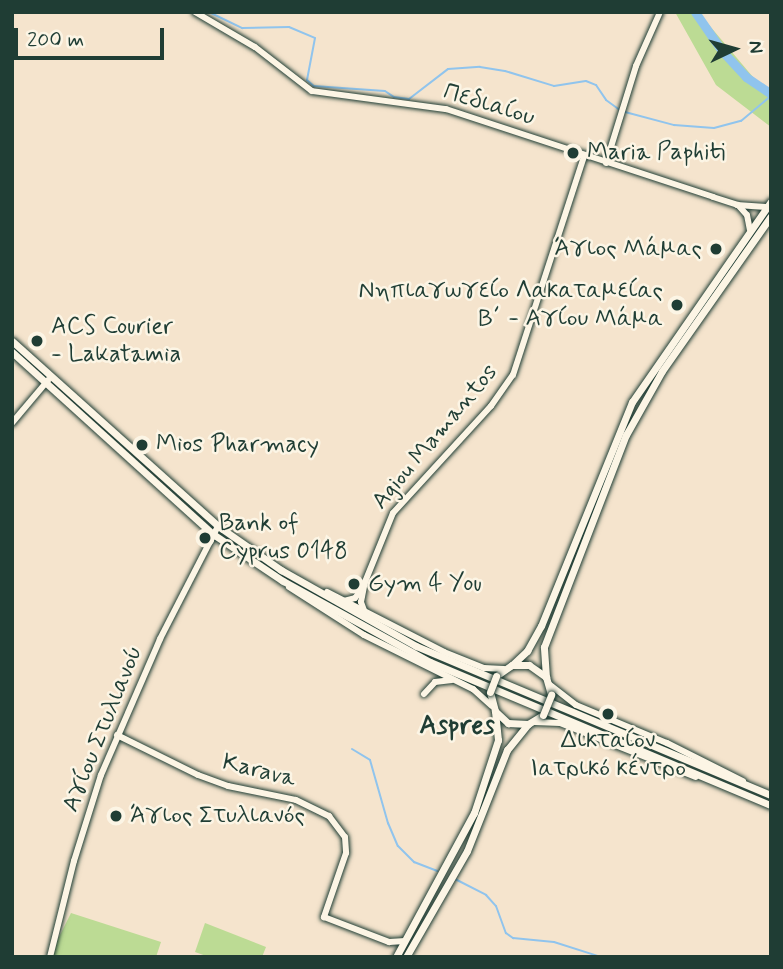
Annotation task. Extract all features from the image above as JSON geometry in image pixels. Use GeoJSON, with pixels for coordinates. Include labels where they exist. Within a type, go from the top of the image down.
{"type":"FeatureCollection","features":[{"type":"Feature","properties":{"kind":"main road"},"geometry":{"type":"LineString","coordinates":[[512,665],[533,643],[632,402],[769,204]]}},
{"type":"Feature","properties":{"kind":"main road"},"geometry":{"type":"LineString","coordinates":[[406,957],[467,851],[507,750],[531,723],[543,715],[551,695],[544,646],[626,435],[662,370],[771,216]]}},
{"type":"Feature","properties":{"kind":"main road"},"geometry":{"type":"LineString","coordinates":[[12,341],[213,534],[287,583],[430,662],[746,788],[771,795]]}},
{"type":"Feature","properties":{"kind":"main road"},"geometry":{"type":"LineString","coordinates":[[12,352],[49,379],[218,526],[281,570],[416,646],[746,788],[771,805]]}},
{"type":"Feature","properties":{"kind":"main road"},"geometry":{"type":"LineString","coordinates":[[397,956],[474,813],[498,740],[490,692],[496,676],[512,665],[530,665],[547,680]]}},
{"type":"Feature","properties":{"kind":"main road"},"geometry":{"type":"LineString","coordinates":[[493,709],[508,723],[531,723]]}},
{"type":"Feature","properties":{"kind":"street","name":"Πεδιαίου"},"geometry":{"type":"LineString","coordinates":[[195,12],[213,16],[312,91],[446,109],[737,205],[769,204]]}},
{"type":"Feature","properties":{"kind":"street"},"geometry":{"type":"LineString","coordinates":[[606,163],[643,47],[660,12]]}},
{"type":"Feature","properties":{"kind":"street","name":"Agiou Mamantos"},"geometry":{"type":"LineString","coordinates":[[365,613],[361,602],[365,583],[386,528],[400,502],[491,406],[513,375],[584,156]]}},
{"type":"Feature","properties":{"kind":"street"},"geometry":{"type":"LineString","coordinates":[[737,205],[747,215],[750,230]]}},
{"type":"Feature","properties":{"kind":"street"},"geometry":{"type":"LineString","coordinates":[[12,423],[49,379]]}},
{"type":"Feature","properties":{"kind":"street","name":"Αγίου Στυλιανού"},"geometry":{"type":"LineString","coordinates":[[50,957],[89,812],[117,735],[160,639],[218,526]]}},
{"type":"Feature","properties":{"kind":"street"},"geometry":{"type":"LineString","coordinates":[[281,570],[298,576],[444,653],[484,668],[504,668]]}},
{"type":"Feature","properties":{"kind":"street"},"geometry":{"type":"LineString","coordinates":[[287,583],[310,602],[364,635],[473,689],[493,709]]}},
{"type":"Feature","properties":{"kind":"street","name":"Agiou Mamantos"},"geometry":{"type":"LineString","coordinates":[[344,601],[355,598],[365,583]]}},
{"type":"Feature","properties":{"kind":"street"},"geometry":{"type":"LineString","coordinates":[[424,694],[435,682],[454,680]]}},
{"type":"Feature","properties":{"kind":"street"},"geometry":{"type":"LineString","coordinates":[[547,680],[576,705],[667,743],[746,788]]}},
{"type":"Feature","properties":{"kind":"street"},"geometry":{"type":"LineString","coordinates":[[531,723],[560,723],[718,786],[746,788]]}},
{"type":"Feature","properties":{"kind":"street","name":"Karava"},"geometry":{"type":"LineString","coordinates":[[117,735],[187,771],[228,786],[296,800],[320,810],[335,821],[345,837],[346,853],[324,917],[389,942]]}},
{"type":"Feature","properties":{"kind":"street"},"geometry":{"type":"LineString","coordinates":[[397,956],[389,942],[405,942]]}},
{"type":"Feature","properties":{"kind":"green space"},"geometry":{"type":"Polygon","coordinates":[[[675,12],[698,12],[764,90],[771,91],[771,127],[716,85],[675,12]]]}},
{"type":"Feature","properties":{"kind":"green space"},"geometry":{"type":"Polygon","coordinates":[[[71,913],[161,942],[156,957],[49,957],[71,913]]]}},
{"type":"Feature","properties":{"kind":"green space"},"geometry":{"type":"Polygon","coordinates":[[[205,923],[266,947],[262,957],[209,957],[195,952],[205,923]]]}},
{"type":"Feature","properties":{"kind":"waterway"},"geometry":{"type":"LineString","coordinates":[[209,12],[242,28],[289,27],[315,38],[307,80],[314,86],[385,91],[394,97],[409,99],[448,69],[480,67],[505,71],[554,86],[586,81],[596,85],[606,100],[620,110]]}},
{"type":"Feature","properties":{"kind":"waterway"},"geometry":{"type":"LineString","coordinates":[[695,12],[722,51],[746,77],[771,94]]}},
{"type":"Feature","properties":{"kind":"waterway"},"geometry":{"type":"LineString","coordinates":[[625,112],[674,125],[714,128],[741,121],[771,96]]}},
{"type":"Feature","properties":{"kind":"waterway"},"geometry":{"type":"LineString","coordinates":[[352,749],[370,760],[388,823],[398,846],[414,862],[437,871]]}},
{"type":"Feature","properties":{"kind":"waterway"},"geometry":{"type":"LineString","coordinates":[[455,879],[486,895],[496,906],[506,933],[513,938],[554,942],[601,957]]}},
{"type":"Feature","properties":{"kind":"place","name":"Maria Paphiti"},"geometry":{"type":"Point","coordinates":[573,153]}},
{"type":"Feature","properties":{"kind":"place","name":"Άγιος Μάμας"},"geometry":{"type":"Point","coordinates":[716,249]}},
{"type":"Feature","properties":{"kind":"place","name":"Νηπιαγωγείο Λακαταμείας Β΄- Αγίου Μάμα"},"geometry":{"type":"Point","coordinates":[677,305]}},
{"type":"Feature","properties":{"kind":"place","name":"ACS Courier - Lakatamia"},"geometry":{"type":"Point","coordinates":[37,341]}},
{"type":"Feature","properties":{"kind":"place","name":"Mios Pharmacy"},"geometry":{"type":"Point","coordinates":[142,445]}},
{"type":"Feature","properties":{"kind":"place","name":"Bank of Cyprus 0148"},"geometry":{"type":"Point","coordinates":[205,538]}},
{"type":"Feature","properties":{"kind":"place","name":"Gym 4 You"},"geometry":{"type":"Point","coordinates":[354,584]}},
{"type":"Feature","properties":{"kind":"place","name":"Δικταίον Ιατρικό κέντρο"},"geometry":{"type":"Point","coordinates":[608,714]}},
{"type":"Feature","properties":{"kind":"place","name":"Άγιος Στυλιανός"},"geometry":{"type":"Point","coordinates":[116,816]}},
{"type":"Feature","properties":{"kind":"district","name":"Aspres"},"geometry":{"type":"Point","coordinates":[457,727]}}]}
